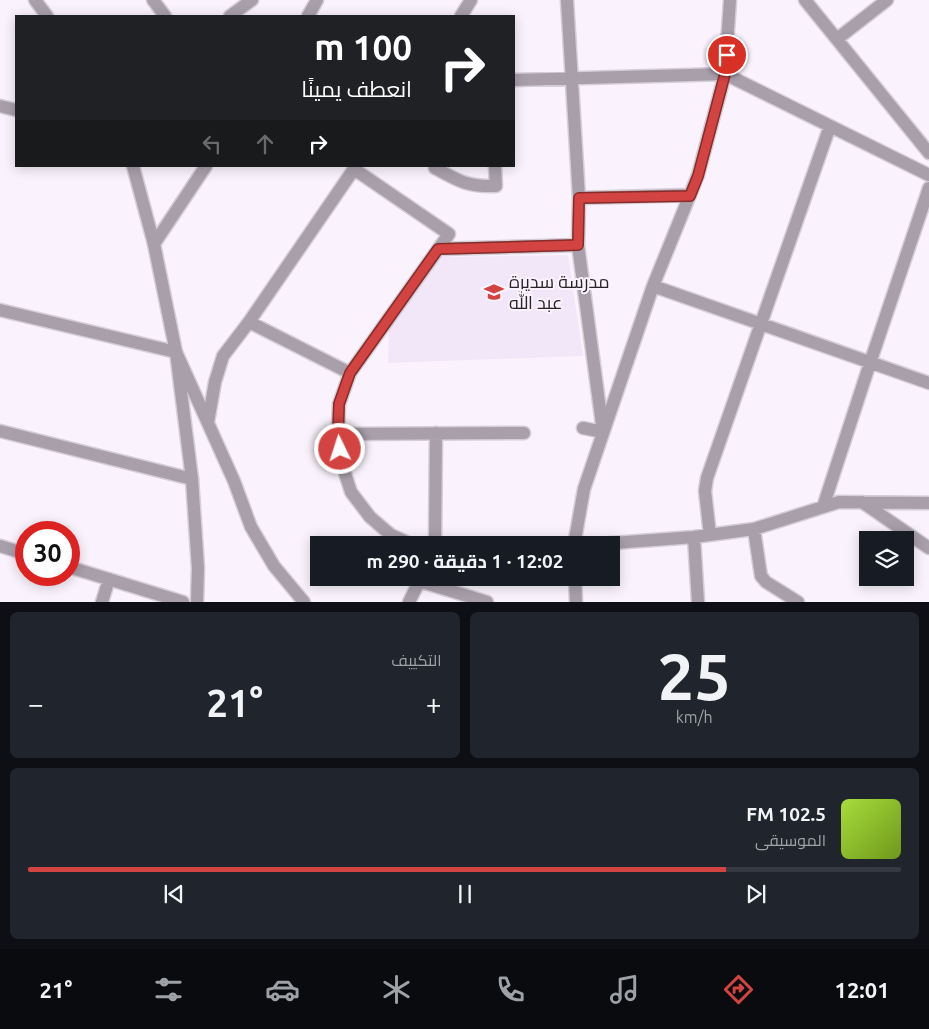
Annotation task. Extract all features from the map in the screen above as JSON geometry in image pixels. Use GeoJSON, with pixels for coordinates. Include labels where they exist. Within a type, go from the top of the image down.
{"type":"FeatureCollection","features":[{"type":"Feature","properties":{"kind":"street"},"geometry":{"type":"LineString","coordinates":[[35,0],[46,15]]}},
{"type":"Feature","properties":{"kind":"street"},"geometry":{"type":"LineString","coordinates":[[153,0],[164,15]]}},
{"type":"Feature","properties":{"kind":"street"},"geometry":{"type":"LineString","coordinates":[[231,15],[252,0]]}},
{"type":"Feature","properties":{"kind":"street"},"geometry":{"type":"LineString","coordinates":[[310,15],[316,0]]}},
{"type":"Feature","properties":{"kind":"street"},"geometry":{"type":"LineString","coordinates":[[462,15],[471,0]]}},
{"type":"Feature","properties":{"kind":"street"},"geometry":{"type":"LineString","coordinates":[[568,0],[579,198],[578,245],[604,432]]}},
{"type":"Feature","properties":{"kind":"street"},"geometry":{"type":"LineString","coordinates":[[576,536],[584,490],[654,286],[698,176],[725,74],[730,0]]}},
{"type":"Feature","properties":{"kind":"street"},"geometry":{"type":"LineString","coordinates":[[806,0],[929,153]]}},
{"type":"Feature","properties":{"kind":"street"},"geometry":{"type":"LineString","coordinates":[[836,38],[887,0]]}},
{"type":"Feature","properties":{"kind":"street"},"geometry":{"type":"LineString","coordinates":[[515,80],[725,74],[929,175]]}},
{"type":"Feature","properties":{"kind":"street"},"geometry":{"type":"LineString","coordinates":[[710,535],[704,491],[707,478],[830,126]]}},
{"type":"Feature","properties":{"kind":"street"},"geometry":{"type":"LineString","coordinates":[[133,167],[154,244],[176,352],[192,479],[198,568],[198,602]]}},
{"type":"Feature","properties":{"kind":"street"},"geometry":{"type":"LineString","coordinates":[[154,244],[205,167]]}},
{"type":"Feature","properties":{"kind":"street"},"geometry":{"type":"LineString","coordinates":[[436,167],[462,182],[478,187],[496,186],[495,167]]}},
{"type":"Feature","properties":{"kind":"street"},"geometry":{"type":"LineString","coordinates":[[208,422],[215,382],[223,356],[250,322],[355,168],[449,234],[350,373],[339,404],[338,434],[342,464],[351,492],[370,517],[395,536]]}},
{"type":"Feature","properties":{"kind":"street"},"geometry":{"type":"LineString","coordinates":[[824,507],[870,362],[929,188]]}},
{"type":"Feature","properties":{"kind":"street"},"geometry":{"type":"LineString","coordinates":[[579,198],[690,196]]}},
{"type":"Feature","properties":{"kind":"street"},"geometry":{"type":"LineString","coordinates":[[438,249],[578,245]]}},
{"type":"Feature","properties":{"kind":"street"},"geometry":{"type":"LineString","coordinates":[[654,286],[929,384]]}},
{"type":"Feature","properties":{"kind":"street"},"geometry":{"type":"LineString","coordinates":[[0,310],[176,352]]}},
{"type":"Feature","properties":{"kind":"street"},"geometry":{"type":"LineString","coordinates":[[250,322],[350,373]]}},
{"type":"Feature","properties":{"kind":"street"},"geometry":{"type":"LineString","coordinates":[[176,352],[234,481],[251,527],[274,566],[304,602]]}},
{"type":"Feature","properties":{"kind":"street"},"geometry":{"type":"LineString","coordinates":[[583,428],[604,432]]}},
{"type":"Feature","properties":{"kind":"street"},"geometry":{"type":"LineString","coordinates":[[0,431],[192,479]]}},
{"type":"Feature","properties":{"kind":"street"},"geometry":{"type":"LineString","coordinates":[[338,434],[524,433]]}},
{"type":"Feature","properties":{"kind":"street"},"geometry":{"type":"LineString","coordinates":[[435,536],[436,434]]}},
{"type":"Feature","properties":{"kind":"street"},"geometry":{"type":"LineString","coordinates":[[620,542],[694,537],[754,528],[839,502],[929,503]]}},
{"type":"Feature","properties":{"kind":"street"},"geometry":{"type":"LineString","coordinates":[[862,502],[929,548]]}},
{"type":"Feature","properties":{"kind":"street"},"geometry":{"type":"LineString","coordinates":[[754,528],[761,576],[766,582],[798,602]]}},
{"type":"Feature","properties":{"kind":"street"},"geometry":{"type":"LineString","coordinates":[[694,537],[698,602]]}},
{"type":"Feature","properties":{"kind":"street"},"geometry":{"type":"LineString","coordinates":[[0,546],[15,551]]}},
{"type":"Feature","properties":{"kind":"street"},"geometry":{"type":"LineString","coordinates":[[80,570],[183,602]]}},
{"type":"Feature","properties":{"kind":"street"},"geometry":{"type":"LineString","coordinates":[[102,602],[108,579]]}},
{"type":"Feature","properties":{"kind":"street"},"geometry":{"type":"LineString","coordinates":[[408,602],[416,586]]}},
{"type":"Feature","properties":{"kind":"street"},"geometry":{"type":"LineString","coordinates":[[440,586],[487,602]]}},
{"type":"Feature","properties":{"kind":"street"},"geometry":{"type":"LineString","coordinates":[[575,586],[576,602]]}},
{"type":"Feature","properties":{"kind":"shaded area","name":"مدرسة سديرة عبد الله"},"geometry":{"type":"Polygon","coordinates":[[[568,255],[583,356],[388,363],[389,326],[442,257],[568,255]]]}},
{"type":"Feature","properties":{"kind":"place","name":"مدرسة سديرة عبد الله"},"geometry":{"type":"Point","coordinates":[494,292]}},
{"type":"Feature","properties":{"kind":"route"},"geometry":{"type":"LineString","coordinates":[[340,449],[338,434],[339,404],[350,373],[438,249],[578,245],[579,198],[690,196],[698,176],[725,74],[727,55]]}}]}
